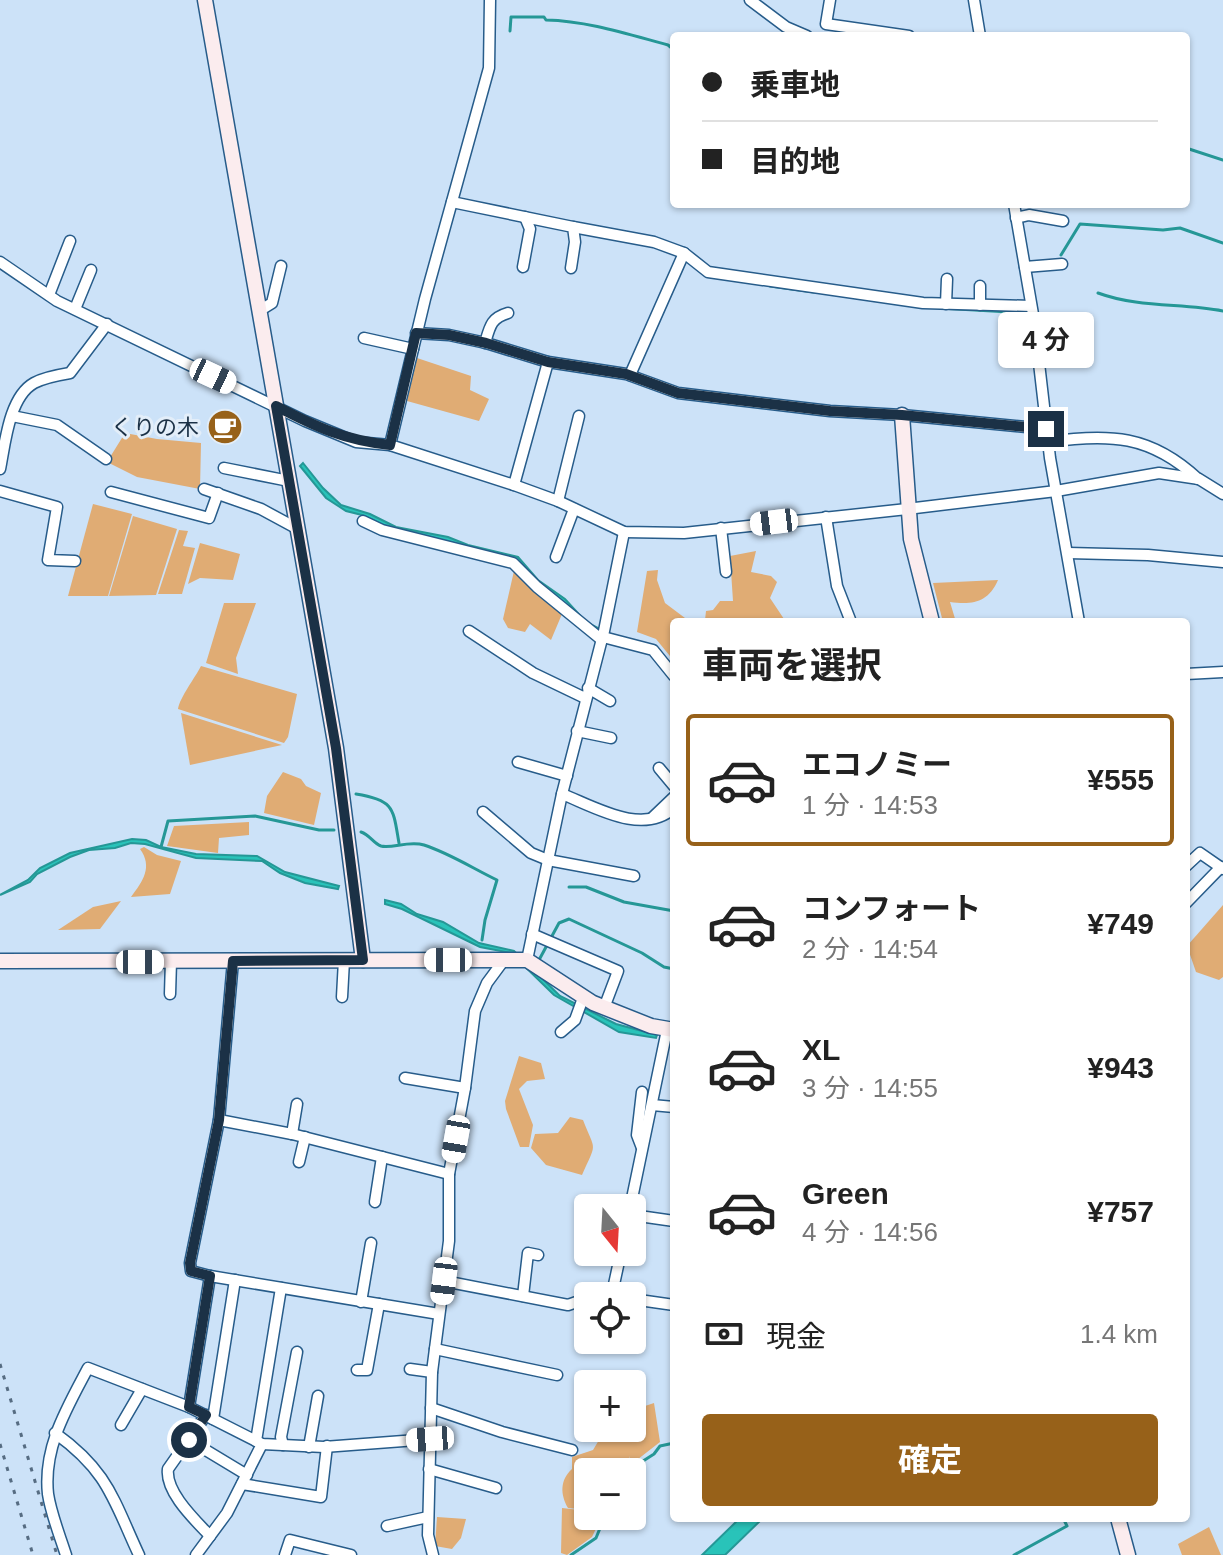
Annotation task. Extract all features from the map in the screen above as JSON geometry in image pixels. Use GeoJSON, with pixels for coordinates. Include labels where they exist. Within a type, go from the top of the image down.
{"type":"FeatureCollection","features":[{"type":"Feature","properties":{"kind":"street"},"geometry":{"type":"LineString","coordinates":[[205,0],[336,748],[363,960]]}},
{"type":"Feature","properties":{"kind":"street"},"geometry":{"type":"LineString","coordinates":[[390,445],[416,333],[489,68],[490,0]]}},
{"type":"Feature","properties":{"kind":"street"},"geometry":{"type":"LineString","coordinates":[[750,0],[798,32]]}},
{"type":"Feature","properties":{"kind":"street"},"geometry":{"type":"LineString","coordinates":[[830,0],[825,30],[855,32]]}},
{"type":"Feature","properties":{"kind":"street"},"geometry":{"type":"LineString","coordinates":[[974,0],[979,32]]}},
{"type":"Feature","properties":{"kind":"street"},"geometry":{"type":"LineString","coordinates":[[452,202],[654,242],[708,272],[946,304],[1031,306]]}},
{"type":"Feature","properties":{"kind":"street"},"geometry":{"type":"LineString","coordinates":[[1015,208],[1031,306],[1048,442],[1078,618]]}},
{"type":"Feature","properties":{"kind":"street"},"geometry":{"type":"LineString","coordinates":[[1016,218],[1029,215],[1063,221]]}},
{"type":"Feature","properties":{"kind":"street"},"geometry":{"type":"LineString","coordinates":[[523,267],[530,229],[525,217]]}},
{"type":"Feature","properties":{"kind":"street"},"geometry":{"type":"LineString","coordinates":[[571,268],[575,242],[573,227]]}},
{"type":"Feature","properties":{"kind":"street"},"geometry":{"type":"LineString","coordinates":[[49,295],[70,241]]}},
{"type":"Feature","properties":{"kind":"street"},"geometry":{"type":"LineString","coordinates":[[630,375],[683,257]]}},
{"type":"Feature","properties":{"kind":"street"},"geometry":{"type":"LineString","coordinates":[[0,262],[75,309],[305,421],[356,442],[390,445],[514,485],[558,501],[624,532],[684,533],[907,509],[1056,491],[1159,473],[1199,479]]}},
{"type":"Feature","properties":{"kind":"street"},"geometry":{"type":"LineString","coordinates":[[1025,267],[1062,264]]}},
{"type":"Feature","properties":{"kind":"street"},"geometry":{"type":"LineString","coordinates":[[259,311],[272,303],[281,266]]}},
{"type":"Feature","properties":{"kind":"street"},"geometry":{"type":"LineString","coordinates":[[75,309],[91,270]]}},
{"type":"Feature","properties":{"kind":"street"},"geometry":{"type":"LineString","coordinates":[[946,304],[947,279]]}},
{"type":"Feature","properties":{"kind":"street"},"geometry":{"type":"LineString","coordinates":[[980,286],[980,305]]}},
{"type":"Feature","properties":{"kind":"street"},"geometry":{"type":"LineString","coordinates":[[485,343],[491,321],[508,313]]}},
{"type":"Feature","properties":{"kind":"street"},"geometry":{"type":"LineString","coordinates":[[0,469],[7,419],[30,385],[48,377],[70,373],[107,324]]}},
{"type":"Feature","properties":{"kind":"street"},"geometry":{"type":"LineString","coordinates":[[416,333],[449,335],[548,362],[630,375],[678,393],[830,411],[1046,429]]}},
{"type":"Feature","properties":{"kind":"street"},"geometry":{"type":"LineString","coordinates":[[364,338],[413,349]]}},
{"type":"Feature","properties":{"kind":"street"},"geometry":{"type":"LineString","coordinates":[[514,485],[548,362]]}},
{"type":"Feature","properties":{"kind":"street"},"geometry":{"type":"LineString","coordinates":[[902,415],[911,539],[931,618]]}},
{"type":"Feature","properties":{"kind":"street"},"geometry":{"type":"LineString","coordinates":[[558,501],[579,416]]}},
{"type":"Feature","properties":{"kind":"street"},"geometry":{"type":"LineString","coordinates":[[7,419],[57,425],[106,459]]}},
{"type":"Feature","properties":{"kind":"street"},"geometry":{"type":"LineString","coordinates":[[1048,442],[1080,437],[1134,440],[1185,466],[1223,494]]}},
{"type":"Feature","properties":{"kind":"street"},"geometry":{"type":"LineString","coordinates":[[224,468],[289,481]]}},
{"type":"Feature","properties":{"kind":"street"},"geometry":{"type":"LineString","coordinates":[[204,489],[261,509],[298,529]]}},
{"type":"Feature","properties":{"kind":"street"},"geometry":{"type":"LineString","coordinates":[[0,491],[57,507],[48,560],[75,561]]}},
{"type":"Feature","properties":{"kind":"street"},"geometry":{"type":"LineString","coordinates":[[111,492],[209,518],[218,493]]}},
{"type":"Feature","properties":{"kind":"street"},"geometry":{"type":"LineString","coordinates":[[556,557],[574,509]]}},
{"type":"Feature","properties":{"kind":"street"},"geometry":{"type":"LineString","coordinates":[[826,517],[837,586],[849,618]]}},
{"type":"Feature","properties":{"kind":"street"},"geometry":{"type":"LineString","coordinates":[[363,521],[382,530],[513,563],[557,604],[602,638],[653,650],[670,671]]}},
{"type":"Feature","properties":{"kind":"street"},"geometry":{"type":"LineString","coordinates":[[721,528],[726,572]]}},
{"type":"Feature","properties":{"kind":"street"},"geometry":{"type":"LineString","coordinates":[[527,960],[562,794],[602,638],[624,532]]}},
{"type":"Feature","properties":{"kind":"street"},"geometry":{"type":"LineString","coordinates":[[1068,553],[1148,555],[1223,562]]}},
{"type":"Feature","properties":{"kind":"street"},"geometry":{"type":"LineString","coordinates":[[469,631],[533,673],[610,701]]}},
{"type":"Feature","properties":{"kind":"street"},"geometry":{"type":"LineString","coordinates":[[1190,674],[1223,672]]}},
{"type":"Feature","properties":{"kind":"street"},"geometry":{"type":"LineString","coordinates":[[577,731],[611,738]]}},
{"type":"Feature","properties":{"kind":"street"},"geometry":{"type":"LineString","coordinates":[[518,762],[567,776]]}},
{"type":"Feature","properties":{"kind":"street"},"geometry":{"type":"LineString","coordinates":[[659,768],[670,781]]}},
{"type":"Feature","properties":{"kind":"street"},"geometry":{"type":"LineString","coordinates":[[562,794],[630,820],[665,816],[670,812]]}},
{"type":"Feature","properties":{"kind":"street"},"geometry":{"type":"LineString","coordinates":[[652,818],[670,801]]}},
{"type":"Feature","properties":{"kind":"street"},"geometry":{"type":"LineString","coordinates":[[483,812],[531,853],[548,860],[634,876]]}},
{"type":"Feature","properties":{"kind":"street"},"geometry":{"type":"LineString","coordinates":[[1190,862],[1200,853],[1222,868],[1190,899]]}},
{"type":"Feature","properties":{"kind":"street"},"geometry":{"type":"LineString","coordinates":[[532,934],[618,971],[604,1008]]}},
{"type":"Feature","properties":{"kind":"street"},"geometry":{"type":"LineString","coordinates":[[342,997],[344,960]]}},
{"type":"Feature","properties":{"kind":"street"},"geometry":{"type":"LineString","coordinates":[[433,1555],[428,1535],[432,1372],[449,1241],[449,1174],[475,1011],[487,983],[504,960]]}},
{"type":"Feature","properties":{"kind":"street"},"geometry":{"type":"LineString","coordinates":[[0,961],[527,960],[583,998],[670,1030]]}},
{"type":"Feature","properties":{"kind":"street"},"geometry":{"type":"LineString","coordinates":[[170,994],[171,961]]}},
{"type":"Feature","properties":{"kind":"street"},"geometry":{"type":"LineString","coordinates":[[233,961],[219,1120],[190,1263],[191,1271],[439,1314]]}},
{"type":"Feature","properties":{"kind":"street"},"geometry":{"type":"LineString","coordinates":[[561,1032],[575,1020],[583,998]]}},
{"type":"Feature","properties":{"kind":"street"},"geometry":{"type":"LineString","coordinates":[[633,1194],[670,1034]]}},
{"type":"Feature","properties":{"kind":"street"},"geometry":{"type":"LineString","coordinates":[[405,1078],[465,1088]]}},
{"type":"Feature","properties":{"kind":"street"},"geometry":{"type":"LineString","coordinates":[[642,1092],[637,1135],[642,1148]]}},
{"type":"Feature","properties":{"kind":"street"},"geometry":{"type":"LineString","coordinates":[[292,1134],[297,1104]]}},
{"type":"Feature","properties":{"kind":"street"},"geometry":{"type":"LineString","coordinates":[[652,1105],[670,1107]]}},
{"type":"Feature","properties":{"kind":"street"},"geometry":{"type":"LineString","coordinates":[[219,1120],[305,1137],[449,1174]]}},
{"type":"Feature","properties":{"kind":"street"},"geometry":{"type":"LineString","coordinates":[[299,1162],[305,1137]]}},
{"type":"Feature","properties":{"kind":"street"},"geometry":{"type":"LineString","coordinates":[[375,1202],[382,1157]]}},
{"type":"Feature","properties":{"kind":"street"},"geometry":{"type":"LineString","coordinates":[[646,1217],[670,1220]]}},
{"type":"Feature","properties":{"kind":"street"},"geometry":{"type":"LineString","coordinates":[[361,1302],[371,1243]]}},
{"type":"Feature","properties":{"kind":"street"},"geometry":{"type":"LineString","coordinates":[[523,1296],[528,1253],[538,1255]]}},
{"type":"Feature","properties":{"kind":"street"},"geometry":{"type":"LineString","coordinates":[[189,1407],[210,1276]]}},
{"type":"Feature","properties":{"kind":"street"},"geometry":{"type":"LineString","coordinates":[[210,1536],[181,1505],[167,1476],[168,1469],[189,1440],[210,1417],[235,1280]]}},
{"type":"Feature","properties":{"kind":"street"},"geometry":{"type":"LineString","coordinates":[[444,1281],[568,1305],[574,1303]]}},
{"type":"Feature","properties":{"kind":"street"},"geometry":{"type":"LineString","coordinates":[[196,1555],[227,1513],[259,1442],[281,1288]]}},
{"type":"Feature","properties":{"kind":"street"},"geometry":{"type":"LineString","coordinates":[[646,1301],[670,1304]]}},
{"type":"Feature","properties":{"kind":"street"},"geometry":{"type":"LineString","coordinates":[[357,1370],[367,1370],[379,1304]]}},
{"type":"Feature","properties":{"kind":"street"},"geometry":{"type":"LineString","coordinates":[[435,1349],[557,1375]]}},
{"type":"Feature","properties":{"kind":"street"},"geometry":{"type":"LineString","coordinates":[[283,1445],[281,1437],[297,1352]]}},
{"type":"Feature","properties":{"kind":"street"},"geometry":{"type":"LineString","coordinates":[[66,1555],[48,1495],[49,1466],[55,1433],[88,1368],[189,1407],[259,1442],[309,1447],[430,1439]]}},
{"type":"Feature","properties":{"kind":"street"},"geometry":{"type":"LineString","coordinates":[[410,1369],[432,1372]]}},
{"type":"Feature","properties":{"kind":"street"},"geometry":{"type":"LineString","coordinates":[[121,1425],[142,1389]]}},
{"type":"Feature","properties":{"kind":"street"},"geometry":{"type":"LineString","coordinates":[[309,1447],[318,1396]]}},
{"type":"Feature","properties":{"kind":"street"},"geometry":{"type":"LineString","coordinates":[[431,1408],[502,1432],[572,1450]]}},
{"type":"Feature","properties":{"kind":"street"},"geometry":{"type":"LineString","coordinates":[[55,1433],[92,1463],[107,1483],[139,1555]]}},
{"type":"Feature","properties":{"kind":"street"},"geometry":{"type":"LineString","coordinates":[[189,1440],[244,1480],[321,1497],[327,1446]]}},
{"type":"Feature","properties":{"kind":"street"},"geometry":{"type":"LineString","coordinates":[[429,1469],[496,1488]]}},
{"type":"Feature","properties":{"kind":"street"},"geometry":{"type":"LineString","coordinates":[[387,1526],[428,1517]]}},
{"type":"Feature","properties":{"kind":"street"},"geometry":{"type":"LineString","coordinates":[[1119,1522],[1128,1555]]}},
{"type":"Feature","properties":{"kind":"street"},"geometry":{"type":"LineString","coordinates":[[285,1555],[290,1540],[351,1555]]}},
{"type":"Feature","properties":{"kind":"shaded area"},"geometry":{"type":"Polygon","coordinates":[[[417,358],[471,376],[470,390],[489,399],[479,421],[407,401],[417,358]]]}},
{"type":"Feature","properties":{"kind":"shaded area"},"geometry":{"type":"Polygon","coordinates":[[[125,433],[201,443],[200,489],[137,477],[107,462],[125,433]]]}},
{"type":"Feature","properties":{"kind":"shaded area"},"geometry":{"type":"Polygon","coordinates":[[[303,463],[341,505],[370,514],[396,527],[448,537],[518,557],[538,580],[565,599],[586,622],[598,628],[597,632],[514,560],[492,552],[394,530],[346,511],[326,498],[300,466],[303,463]]]}},
{"type":"Feature","properties":{"kind":"shaded area"},"geometry":{"type":"Polygon","coordinates":[[[93,504],[132,514],[108,596],[68,596],[93,504]]]}},
{"type":"Feature","properties":{"kind":"shaded area"},"geometry":{"type":"Polygon","coordinates":[[[133,516],[177,529],[156,595],[109,596],[133,516]]]}},
{"type":"Feature","properties":{"kind":"shaded area"},"geometry":{"type":"Polygon","coordinates":[[[179,530],[188,531],[183,546],[195,548],[182,594],[158,594],[179,530]]]}},
{"type":"Feature","properties":{"kind":"shaded area"},"geometry":{"type":"Polygon","coordinates":[[[200,543],[240,554],[233,580],[200,578],[188,584],[200,543]]]}},
{"type":"Feature","properties":{"kind":"shaded area"},"geometry":{"type":"Polygon","coordinates":[[[756,551],[751,572],[771,576],[777,582],[770,598],[783,618],[705,618],[706,611],[713,610],[720,601],[733,601],[730,556],[756,551]]]}},
{"type":"Feature","properties":{"kind":"shaded area"},"geometry":{"type":"Polygon","coordinates":[[[658,570],[657,580],[665,603],[685,618],[670,618],[670,656],[656,639],[637,632],[647,571],[658,570]]]}},
{"type":"Feature","properties":{"kind":"shaded area"},"geometry":{"type":"Polygon","coordinates":[[[514,571],[562,614],[551,640],[530,624],[525,632],[508,628],[503,619],[514,571]]]}},
{"type":"Feature","properties":{"kind":"shaded area"},"geometry":{"type":"Polygon","coordinates":[[[998,580],[989,594],[978,601],[950,602],[955,618],[942,618],[933,583],[998,580]]]}},
{"type":"Feature","properties":{"kind":"shaded area"},"geometry":{"type":"Polygon","coordinates":[[[224,603],[256,603],[236,658],[238,674],[206,663],[224,603]]]}},
{"type":"Feature","properties":{"kind":"shaded area"},"geometry":{"type":"Polygon","coordinates":[[[201,666],[297,694],[284,743],[178,709],[201,666]]]}},
{"type":"Feature","properties":{"kind":"shaded area"},"geometry":{"type":"Polygon","coordinates":[[[181,713],[282,745],[190,765],[181,713]]]}},
{"type":"Feature","properties":{"kind":"shaded area"},"geometry":{"type":"Polygon","coordinates":[[[283,772],[301,779],[306,786],[321,793],[314,825],[264,813],[267,796],[283,772]]]}},
{"type":"Feature","properties":{"kind":"shaded area"},"geometry":{"type":"Polygon","coordinates":[[[249,822],[249,835],[219,838],[218,853],[167,846],[174,826],[249,822]]]}},
{"type":"Feature","properties":{"kind":"shaded area"},"geometry":{"type":"Polygon","coordinates":[[[132,839],[196,854],[257,856],[285,872],[339,886],[338,889],[305,883],[280,873],[262,861],[196,858],[131,843],[89,850],[70,857],[37,874],[30,882],[0,895],[28,880],[40,868],[70,853],[132,839]]]}},
{"type":"Feature","properties":{"kind":"shaded area"},"geometry":{"type":"Polygon","coordinates":[[[144,847],[157,855],[181,861],[170,894],[131,897],[145,874],[146,862],[140,849],[144,847]]]}},
{"type":"Feature","properties":{"kind":"shaded area"},"geometry":{"type":"Polygon","coordinates":[[[385,900],[443,922],[479,943],[514,951],[560,996],[616,1024],[657,1035],[656,1038],[619,1032],[554,995],[511,953],[480,947],[402,909],[385,904],[385,900]]]}},
{"type":"Feature","properties":{"kind":"shaded area"},"geometry":{"type":"Polygon","coordinates":[[[121,901],[100,929],[58,930],[93,907],[121,901]]]}},
{"type":"Feature","properties":{"kind":"shaded area"},"geometry":{"type":"Polygon","coordinates":[[[1223,905],[1223,977],[1219,980],[1196,972],[1190,955],[1190,943],[1223,905]]]}},
{"type":"Feature","properties":{"kind":"shaded area"},"geometry":{"type":"Polygon","coordinates":[[[519,1056],[541,1063],[545,1079],[527,1081],[519,1089],[533,1125],[529,1147],[520,1147],[505,1101],[519,1056]]]}},
{"type":"Feature","properties":{"kind":"shaded area"},"geometry":{"type":"Polygon","coordinates":[[[570,1117],[583,1120],[593,1147],[582,1175],[546,1165],[531,1148],[535,1134],[558,1133],[570,1117]]]}},
{"type":"Feature","properties":{"kind":"shaded area"},"geometry":{"type":"Polygon","coordinates":[[[654,1403],[660,1442],[639,1458],[574,1458],[574,1509],[568,1508],[562,1487],[572,1469],[572,1457],[593,1450],[598,1442],[646,1442],[646,1406],[654,1403]]]}},
{"type":"Feature","properties":{"kind":"shaded area"},"geometry":{"type":"Polygon","coordinates":[[[562,1508],[574,1509],[574,1530],[595,1530],[592,1537],[567,1555],[561,1553],[562,1508]]]}},
{"type":"Feature","properties":{"kind":"shaded area"},"geometry":{"type":"Polygon","coordinates":[[[437,1517],[466,1519],[461,1538],[452,1549],[435,1546],[437,1517]]]}},
{"type":"Feature","properties":{"kind":"shaded area"},"geometry":{"type":"Polygon","coordinates":[[[736,1522],[759,1522],[725,1555],[702,1555],[736,1522]]]}},
{"type":"Feature","properties":{"kind":"shaded area"},"geometry":{"type":"Polygon","coordinates":[[[1209,1527],[1221,1555],[1182,1555],[1178,1544],[1209,1527]]]}},
{"type":"Feature","properties":{"kind":"waterway"},"geometry":{"type":"LineString","coordinates":[[510,31],[511,17],[544,17],[546,20],[577,23],[670,47]]}},
{"type":"Feature","properties":{"kind":"waterway"},"geometry":{"type":"LineString","coordinates":[[1190,149],[1223,160]]}},
{"type":"Feature","properties":{"kind":"waterway"},"geometry":{"type":"LineString","coordinates":[[1061,255],[1080,224],[1163,230],[1180,228],[1223,243]]}},
{"type":"Feature","properties":{"kind":"waterway"},"geometry":{"type":"LineString","coordinates":[[770,286],[814,292]]}},
{"type":"Feature","properties":{"kind":"waterway"},"geometry":{"type":"LineString","coordinates":[[1098,293],[1129,301],[1223,311]]}},
{"type":"Feature","properties":{"kind":"waterway"},"geometry":{"type":"LineString","coordinates":[[940,308],[1026,313]]}},
{"type":"Feature","properties":{"kind":"waterway"},"geometry":{"type":"LineString","coordinates":[[356,794],[378,799],[390,808],[399,843]]}},
{"type":"Feature","properties":{"kind":"waterway"},"geometry":{"type":"LineString","coordinates":[[161,847],[168,821],[255,816],[319,830],[334,830]]}},
{"type":"Feature","properties":{"kind":"waterway"},"geometry":{"type":"LineString","coordinates":[[361,832],[381,846],[424,845],[497,880],[482,940]]}},
{"type":"Feature","properties":{"kind":"waterway"},"geometry":{"type":"LineString","coordinates":[[569,887],[586,887],[624,902],[670,910]]}},
{"type":"Feature","properties":{"kind":"waterway"},"geometry":{"type":"LineString","coordinates":[[539,960],[559,923],[569,919],[670,968]]}},
{"type":"Feature","properties":{"kind":"waterway"},"geometry":{"type":"LineString","coordinates":[[646,1459],[660,1446],[670,1444]]}},
{"type":"Feature","properties":{"kind":"waterway"},"geometry":{"type":"LineString","coordinates":[[1014,1555],[1067,1526],[1065,1522]]}},
{"type":"Feature","properties":{"kind":"waterway"},"geometry":{"type":"LineString","coordinates":[[571,1555],[596,1538],[599,1530]]}},
{"type":"Feature","properties":{"kind":"railway"},"geometry":{"type":"LineString","coordinates":[[0,1364],[57,1555]]}},
{"type":"Feature","properties":{"kind":"railway"},"geometry":{"type":"LineString","coordinates":[[0,1444],[33,1555]]}},
{"type":"Feature","properties":{"kind":"place","name":"くりの木"},"geometry":{"type":"Point","coordinates":[225,427]}},
{"type":"Feature","properties":{"kind":"route"},"geometry":{"type":"LineString","coordinates":[[189,1440],[206,1415],[189,1407],[210,1276],[191,1271],[190,1263],[219,1120],[233,961],[363,960],[336,748],[276,406],[356,442],[390,445],[416,333],[449,335],[548,362],[626,374],[678,393],[830,411],[1046,429]]}}]}
